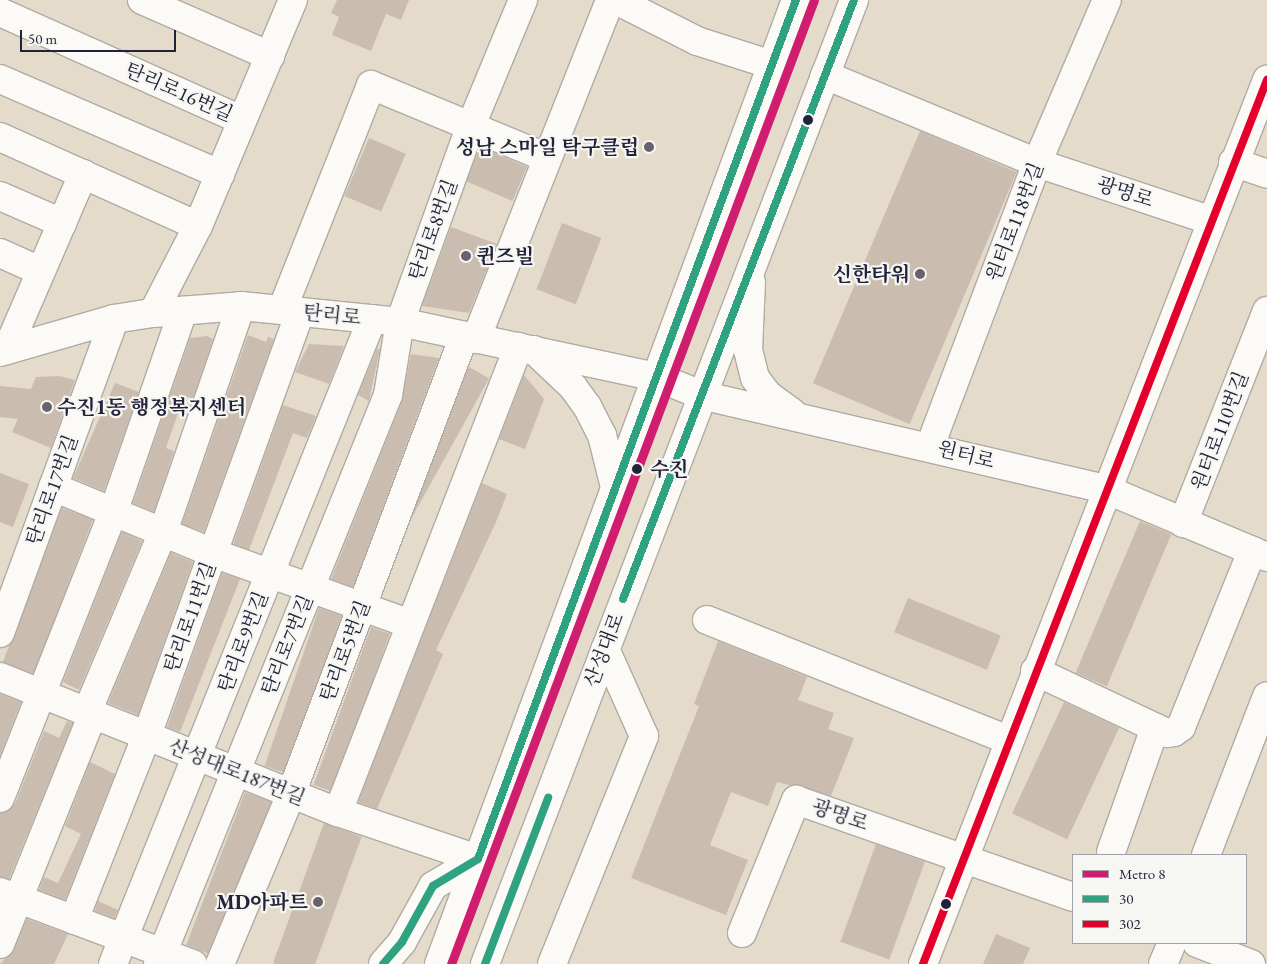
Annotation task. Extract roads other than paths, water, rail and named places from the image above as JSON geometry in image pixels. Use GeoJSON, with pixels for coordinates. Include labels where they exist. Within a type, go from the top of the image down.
{"type":"FeatureCollection","features":[{"type":"Feature","properties":{"kind":"street"},"geometry":{"type":"LineString","coordinates":[[142,0],[270,56]]}},
{"type":"Feature","properties":{"kind":"street","name":"탄리로16번길"},"geometry":{"type":"LineString","coordinates":[[153,313],[198,226],[293,0]]}},
{"type":"Feature","properties":{"kind":"street","name":"탄리로8번길"},"geometry":{"type":"LineString","coordinates":[[400,322],[470,128],[523,0]]}},
{"type":"Feature","properties":{"kind":"street","name":"탄리로5번길"},"geometry":{"type":"LineString","coordinates":[[220,964],[291,794],[361,607],[610,0]]}},
{"type":"Feature","properties":{"kind":"street"},"geometry":{"type":"LineString","coordinates":[[616,0],[697,41],[772,65]]}},
{"type":"Feature","properties":{"kind":"street"},"geometry":{"type":"LineString","coordinates":[[439,964],[616,491],[796,0]]}},
{"type":"Feature","properties":{"kind":"street","name":"산성대로"},"geometry":{"type":"LineString","coordinates":[[485,964],[751,264],[854,0]]}},
{"type":"Feature","properties":{"kind":"street","name":"원터로118번길"},"geometry":{"type":"LineString","coordinates":[[930,446],[1037,163],[1107,0]]}},
{"type":"Feature","properties":{"kind":"street","name":"탄리로16번길"},"geometry":{"type":"LineString","coordinates":[[5,14],[242,120]]}},
{"type":"Feature","properties":{"kind":"street","name":"광명로"},"geometry":{"type":"LineString","coordinates":[[825,75],[1037,163],[1212,221]]}},
{"type":"Feature","properties":{"kind":"street"},"geometry":{"type":"LineString","coordinates":[[0,79],[220,174]]}},
{"type":"Feature","properties":{"kind":"street"},"geometry":{"type":"LineString","coordinates":[[923,964],[1105,489],[1267,80]]}},
{"type":"Feature","properties":{"kind":"street","name":"탄리로11번길"},"geometry":{"type":"LineString","coordinates":[[74,920],[147,735],[213,553],[291,311],[371,85],[470,128]]}},
{"type":"Feature","properties":{"kind":"street"},"geometry":{"type":"LineString","coordinates":[[470,128],[545,157]]}},
{"type":"Feature","properties":{"kind":"street"},"geometry":{"type":"LineString","coordinates":[[0,138],[198,226]]}},
{"type":"Feature","properties":{"kind":"street"},"geometry":{"type":"LineString","coordinates":[[1233,162],[1267,174]]}},
{"type":"Feature","properties":{"kind":"street","name":"탄리로"},"geometry":{"type":"LineString","coordinates":[[3,351],[83,174]]}},
{"type":"Feature","properties":{"kind":"street"},"geometry":{"type":"LineString","coordinates":[[0,196],[62,223]]}},
{"type":"Feature","properties":{"kind":"street"},"geometry":{"type":"LineString","coordinates":[[0,253],[40,271]]}},
{"type":"Feature","properties":{"kind":"street"},"geometry":{"type":"LineString","coordinates":[[751,264],[748,350],[755,378],[768,395],[796,416]]}},
{"type":"Feature","properties":{"kind":"street"},"geometry":{"type":"LineString","coordinates":[[0,944],[10,895],[90,713],[163,532],[241,306]]}},
{"type":"Feature","properties":{"kind":"street","name":"탄리로"},"geometry":{"type":"LineString","coordinates":[[3,351],[114,319],[153,313],[241,306],[400,322],[657,377]]}},
{"type":"Feature","properties":{"kind":"street"},"geometry":{"type":"LineString","coordinates":[[0,798],[113,513],[183,311]]}},
{"type":"Feature","properties":{"kind":"street","name":"원터로110번길"},"geometry":{"type":"LineString","coordinates":[[1183,523],[1257,364],[1267,311]]}},
{"type":"Feature","properties":{"kind":"street","name":"탄리로17번길"},"geometry":{"type":"LineString","coordinates":[[0,633],[114,319]]}},
{"type":"Feature","properties":{"kind":"street","name":"탄리로9번길"},"geometry":{"type":"LineString","coordinates":[[118,952],[372,320]]}},
{"type":"Feature","properties":{"kind":"street","name":"탄리로7번길"},"geometry":{"type":"LineString","coordinates":[[161,958],[388,395],[400,322]]}},
{"type":"Feature","properties":{"kind":"street"},"geometry":{"type":"LineString","coordinates":[[338,812],[410,624],[526,348],[574,387],[587,406],[602,435],[616,491]]}},
{"type":"Feature","properties":{"kind":"street","name":"원터로"},"geometry":{"type":"LineString","coordinates":[[657,377],[701,395],[930,446],[1105,489],[1259,554]]}},
{"type":"Feature","properties":{"kind":"street"},"geometry":{"type":"LineString","coordinates":[[53,487],[213,553],[410,624]]}},
{"type":"Feature","properties":{"kind":"street"},"geometry":{"type":"LineString","coordinates":[[1035,671],[1167,733],[1181,727],[1259,554]]}},
{"type":"Feature","properties":{"kind":"street"},"geometry":{"type":"LineString","coordinates":[[707,620],[1009,740]]}},
{"type":"Feature","properties":{"kind":"street"},"geometry":{"type":"LineString","coordinates":[[552,964],[644,736],[605,649]]}},
{"type":"Feature","properties":{"kind":"street","name":"산성대로187번길"},"geometry":{"type":"LineString","coordinates":[[0,677],[338,812],[478,858]]}},
{"type":"Feature","properties":{"kind":"street"},"geometry":{"type":"LineString","coordinates":[[1206,854],[1267,696]]}},
{"type":"Feature","properties":{"kind":"street"},"geometry":{"type":"LineString","coordinates":[[1111,852],[1155,728]]}},
{"type":"Feature","properties":{"kind":"street","name":"광명로"},"geometry":{"type":"LineString","coordinates":[[742,934],[796,800],[964,857]]}},
{"type":"Feature","properties":{"kind":"street"},"geometry":{"type":"LineString","coordinates":[[964,857],[1072,897]]}},
{"type":"Feature","properties":{"kind":"street"},"geometry":{"type":"LineString","coordinates":[[383,964],[402,942],[433,886],[478,858]]}},
{"type":"Feature","properties":{"kind":"street"},"geometry":{"type":"LineString","coordinates":[[10,895],[74,920],[118,952],[193,964]]}},
{"type":"Feature","properties":{"kind":"street"},"geometry":{"type":"LineString","coordinates":[[1163,964],[1172,944]]}},
{"type":"Feature","properties":{"kind":"street"},"geometry":{"type":"LineString","coordinates":[[1200,944],[1251,964]]}},
{"type":"Feature","properties":{"kind":"metro line","name":"8"},"geometry":{"type":"LineString","coordinates":[[451,964],[814,0]]}},
{"type":"Feature","properties":{"kind":"place","name":"성남 스마일 탁구클럽"},"geometry":{"type":"Point","coordinates":[649,147]}},
{"type":"Feature","properties":{"kind":"place","name":"퀸즈빌"},"geometry":{"type":"Point","coordinates":[466,256]}},
{"type":"Feature","properties":{"kind":"place","name":"신한타워"},"geometry":{"type":"Point","coordinates":[920,274]}},
{"type":"Feature","properties":{"kind":"place","name":"수진1동 행정복지센터"},"geometry":{"type":"Point","coordinates":[47,407]}},
{"type":"Feature","properties":{"kind":"place","name":"수진"},"geometry":{"type":"Point","coordinates":[637,469]}},
{"type":"Feature","properties":{"kind":"place","name":"MD아파트"},"geometry":{"type":"Point","coordinates":[318,902]}}]}
